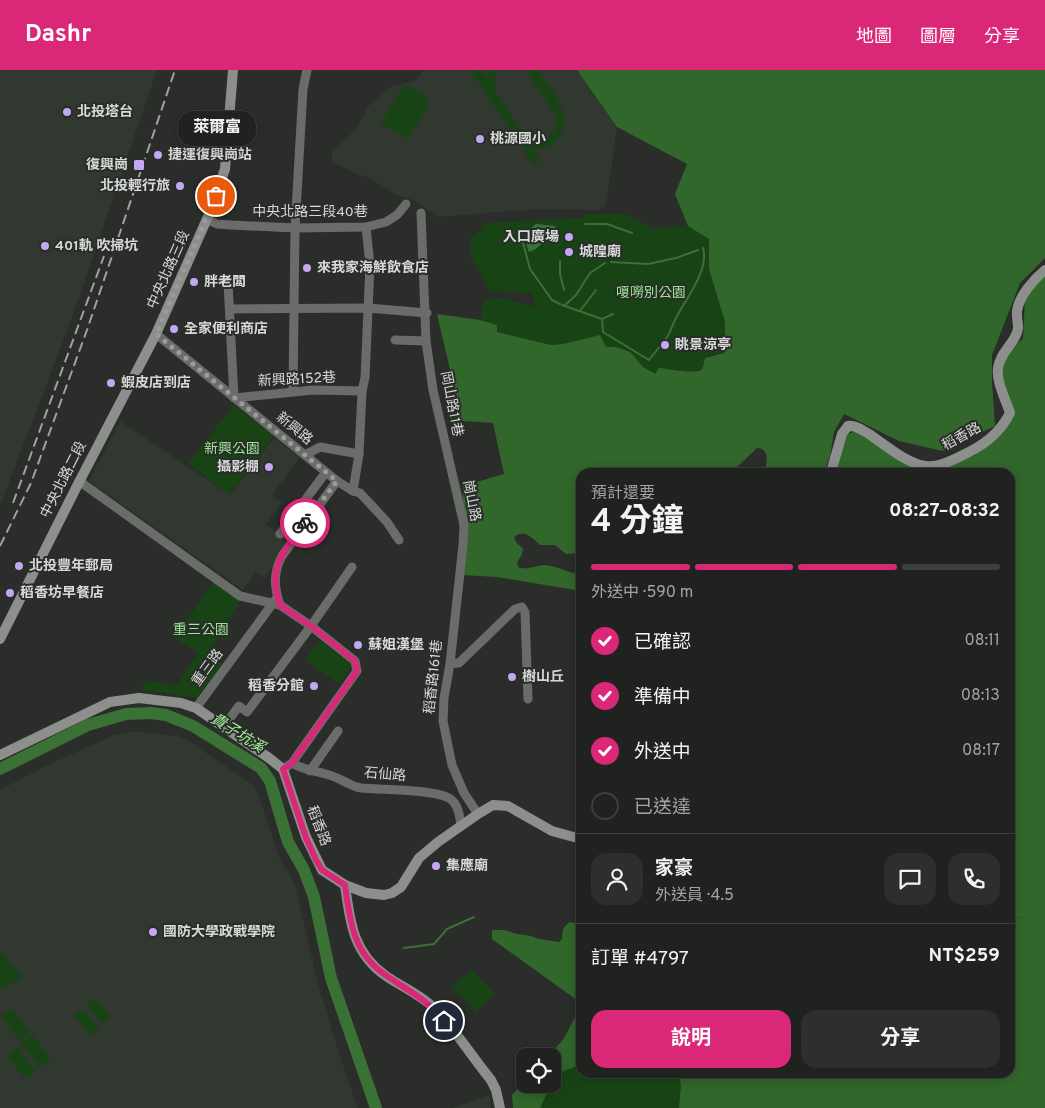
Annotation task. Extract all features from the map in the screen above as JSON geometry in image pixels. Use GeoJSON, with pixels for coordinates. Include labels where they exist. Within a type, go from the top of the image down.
{"type":"FeatureCollection","features":[{"type":"Feature","properties":{"kind":"street","name":"中央北路三段"},"geometry":{"type":"LineString","coordinates":[[156,334],[207,219],[225,169],[233,70]]}},
{"type":"Feature","properties":{"kind":"street"},"geometry":{"type":"LineString","coordinates":[[293,391],[295,228],[303,89],[306,70]]}},
{"type":"Feature","properties":{"kind":"street","name":"中央北路三段40巷"},"geometry":{"type":"LineString","coordinates":[[207,219],[217,224],[295,228],[366,227],[386,222],[397,215],[406,204]]}},
{"type":"Feature","properties":{"kind":"street","name":"岡山路11巷"},"geometry":{"type":"LineString","coordinates":[[421,213],[426,341],[433,390],[451,471]]}},
{"type":"Feature","properties":{"kind":"street"},"geometry":{"type":"LineString","coordinates":[[353,491],[359,454],[362,391],[365,378],[370,265],[366,227]]}},
{"type":"Feature","properties":{"kind":"street","name":"稻香路"},"geometry":{"type":"LineString","coordinates":[[832,468],[842,434],[848,426],[859,428],[903,457],[926,466],[941,464],[958,458],[980,446],[1001,428],[1010,413],[998,369],[1001,357],[1015,337],[1019,326],[1017,312],[1020,300],[1034,280],[1045,270]]}},
{"type":"Feature","properties":{"kind":"street"},"geometry":{"type":"LineString","coordinates":[[228,283],[234,398]]}},
{"type":"Feature","properties":{"kind":"street"},"geometry":{"type":"LineString","coordinates":[[230,309],[368,308],[426,313]]}},
{"type":"Feature","properties":{"kind":"street","name":"新興路"},"geometry":{"type":"LineString","coordinates":[[156,334],[337,481],[360,493],[387,522],[399,540]]}},
{"type":"Feature","properties":{"kind":"street","name":"中央北路二段"},"geometry":{"type":"LineString","coordinates":[[0,639],[79,481],[156,334]]}},
{"type":"Feature","properties":{"kind":"street"},"geometry":{"type":"LineString","coordinates":[[395,340],[426,341]]}},
{"type":"Feature","properties":{"kind":"street","name":"新興路152巷"},"geometry":{"type":"LineString","coordinates":[[234,398],[293,391],[362,391]]}},
{"type":"Feature","properties":{"kind":"street"},"geometry":{"type":"LineString","coordinates":[[305,455],[320,447],[359,454]]}},
{"type":"Feature","properties":{"kind":"street","name":"崗山路"},"geometry":{"type":"LineString","coordinates":[[451,471],[464,524],[462,536]]}},
{"type":"Feature","properties":{"kind":"street"},"geometry":{"type":"LineString","coordinates":[[280,534],[326,472]]}},
{"type":"Feature","properties":{"kind":"street"},"geometry":{"type":"LineString","coordinates":[[0,754],[110,702],[127,699],[156,699],[181,703],[196,708],[283,769],[292,763],[357,671],[355,661],[277,601],[240,596],[79,481]]}},
{"type":"Feature","properties":{"kind":"street"},"geometry":{"type":"LineString","coordinates":[[277,601],[275,585],[276,566],[337,481]]}},
{"type":"Feature","properties":{"kind":"street","name":"稻香路161巷"},"geometry":{"type":"LineString","coordinates":[[462,536],[463,546],[450,664],[444,698],[443,721],[452,765],[464,793],[478,814]]}},
{"type":"Feature","properties":{"kind":"street"},"geometry":{"type":"LineString","coordinates":[[224,726],[239,706],[247,712],[352,567]]}},
{"type":"Feature","properties":{"kind":"street","name":"重三路"},"geometry":{"type":"LineString","coordinates":[[196,708],[277,601]]}},
{"type":"Feature","properties":{"kind":"street"},"geometry":{"type":"LineString","coordinates":[[450,664],[459,663],[514,609],[522,606],[525,612],[528,699]]}},
{"type":"Feature","properties":{"kind":"street"},"geometry":{"type":"LineString","coordinates":[[310,771],[338,730]]}},
{"type":"Feature","properties":{"kind":"street","name":"石仙路"},"geometry":{"type":"LineString","coordinates":[[292,763],[302,769],[333,776],[357,788],[440,795],[451,799],[457,807],[461,826]]}},
{"type":"Feature","properties":{"kind":"street","name":"稻香路"},"geometry":{"type":"LineString","coordinates":[[283,769],[306,838],[322,870],[345,885],[375,894],[384,895],[392,893],[401,887],[419,858],[438,842],[494,805],[508,806],[552,831],[576,838]]}},
{"type":"Feature","properties":{"kind":"street"},"geometry":{"type":"LineString","coordinates":[[345,885],[350,924],[363,953],[374,966],[424,999],[435,1010],[491,1080],[496,1090],[500,1108]]}},
{"type":"Feature","properties":{"kind":"shaded area"},"geometry":{"type":"Polygon","coordinates":[[[0,70],[157,70],[72,318],[0,506],[0,70]]]}},
{"type":"Feature","properties":{"kind":"shaded area","name":"桃源國小"},"geometry":{"type":"Polygon","coordinates":[[[423,70],[577,70],[617,127],[606,205],[602,209],[597,210],[538,209],[437,217],[413,200],[395,194],[366,176],[358,175],[333,162],[331,153],[355,130],[370,104],[392,86],[415,81],[423,70]]]}},
{"type":"Feature","properties":{"kind":"shaded area"},"geometry":{"type":"Polygon","coordinates":[[[577,70],[1045,70],[1045,258],[1020,283],[992,355],[995,426],[943,451],[899,441],[844,414],[834,432],[830,456],[826,468],[766,468],[766,453],[757,448],[736,468],[576,468],[576,553],[566,554],[555,545],[540,545],[525,534],[514,537],[523,549],[517,563],[518,567],[546,565],[576,574],[576,590],[497,577],[463,575],[463,486],[504,474],[493,423],[450,420],[454,386],[437,314],[480,320],[497,325],[497,332],[551,345],[600,335],[606,347],[616,347],[630,352],[643,367],[655,374],[659,368],[687,371],[701,370],[705,358],[724,353],[729,347],[725,336],[725,322],[709,269],[709,239],[688,226],[675,194],[687,164],[617,127],[577,70]]]}},
{"type":"Feature","properties":{"kind":"shaded area"},"geometry":{"type":"Polygon","coordinates":[[[536,224],[555,226],[556,229],[536,249],[529,252],[527,237],[530,230],[536,224]]]}},
{"type":"Feature","properties":{"kind":"shaded area"},"geometry":{"type":"Polygon","coordinates":[[[1045,265],[1045,1108],[679,1108],[681,1085],[679,1078],[1015,1078],[1015,468],[831,468],[842,442],[850,433],[856,431],[916,464],[947,466],[975,455],[1008,426],[999,379],[1008,344],[1018,343],[1023,339],[1025,297],[1045,265]]]}},
{"type":"Feature","properties":{"kind":"shaded area"},"geometry":{"type":"Polygon","coordinates":[[[120,421],[230,495],[274,438],[300,457],[272,495],[282,503],[266,524],[288,542],[265,578],[256,572],[243,590],[89,481],[120,421]]]}},
{"type":"Feature","properties":{"kind":"shaded area","name":"國防大學政戰學院"},"geometry":{"type":"Polygon","coordinates":[[[134,731],[176,736],[189,741],[253,785],[257,790],[280,860],[296,888],[318,984],[358,1108],[0,1108],[0,790],[46,766],[114,735],[134,731]]]}},
{"type":"Feature","properties":{"kind":"shaded area"},"geometry":{"type":"Polygon","coordinates":[[[569,922],[576,923],[576,999],[492,939],[492,930],[504,930],[559,942],[562,939],[563,929],[569,922]]]}},
{"type":"Feature","properties":{"kind":"shaded area"},"geometry":{"type":"Polygon","coordinates":[[[576,1015],[576,1067],[563,1071],[561,1074],[561,1048],[556,1048],[563,1040],[576,1015]]]}},
{"type":"Feature","properties":{"kind":"shaded area"},"geometry":{"type":"Polygon","coordinates":[[[516,1091],[516,1093],[547,1093],[540,1108],[513,1108],[512,1095],[516,1091]]]}},
{"type":"Feature","properties":{"kind":"shaded area"},"geometry":{"type":"Polygon","coordinates":[[[489,1095],[491,1108],[452,1108],[489,1095]]]}},
{"type":"Feature","properties":{"kind":"green space"},"geometry":{"type":"Polygon","coordinates":[[[470,70],[481,70],[486,78],[490,70],[499,70],[494,79],[496,92],[524,135],[530,139],[542,140],[548,138],[556,129],[556,116],[526,70],[538,70],[559,103],[564,122],[563,131],[553,144],[540,149],[533,149],[540,160],[533,165],[470,70]]]}},
{"type":"Feature","properties":{"kind":"green space"},"geometry":{"type":"Polygon","coordinates":[[[404,84],[431,100],[408,139],[381,124],[404,84]]]}},
{"type":"Feature","properties":{"kind":"green space","name":"嗄嘮別公園"},"geometry":{"type":"Polygon","coordinates":[[[587,214],[624,214],[654,228],[688,226],[709,239],[709,269],[725,322],[725,336],[729,347],[727,351],[708,357],[703,368],[697,371],[673,370],[655,375],[620,350],[606,347],[603,344],[551,345],[497,332],[497,325],[480,320],[484,301],[498,297],[536,307],[532,293],[489,291],[471,257],[471,237],[482,229],[484,223],[581,218],[587,214]]]}},
{"type":"Feature","properties":{"kind":"green space","name":"新興公園"},"geometry":{"type":"Polygon","coordinates":[[[234,405],[274,436],[229,495],[188,463],[234,405]]]}},
{"type":"Feature","properties":{"kind":"green space","name":"重三公園"},"geometry":{"type":"Polygon","coordinates":[[[213,582],[240,601],[207,655],[223,664],[197,698],[140,689],[148,680],[176,686],[198,653],[175,638],[213,582]]]}},
{"type":"Feature","properties":{"kind":"green space"},"geometry":{"type":"Polygon","coordinates":[[[320,640],[350,663],[350,669],[339,684],[305,660],[320,640]]]}},
{"type":"Feature","properties":{"kind":"green space"},"geometry":{"type":"Polygon","coordinates":[[[0,950],[22,977],[0,991],[0,950]]]}},
{"type":"Feature","properties":{"kind":"green space"},"geometry":{"type":"Polygon","coordinates":[[[471,970],[495,993],[476,1012],[452,987],[471,970]]]}},
{"type":"Feature","properties":{"kind":"green space"},"geometry":{"type":"Polygon","coordinates":[[[95,998],[110,1017],[102,1024],[86,1005],[95,998]]]}},
{"type":"Feature","properties":{"kind":"green space"},"geometry":{"type":"Polygon","coordinates":[[[12,1009],[31,1032],[20,1041],[1,1017],[12,1009]]]}},
{"type":"Feature","properties":{"kind":"green space"},"geometry":{"type":"Polygon","coordinates":[[[83,1009],[99,1028],[90,1035],[74,1016],[83,1009]]]}},
{"type":"Feature","properties":{"kind":"green space"},"geometry":{"type":"Polygon","coordinates":[[[32,1035],[51,1058],[40,1067],[21,1044],[32,1035]]]}},
{"type":"Feature","properties":{"kind":"green space"},"geometry":{"type":"Polygon","coordinates":[[[18,1047],[36,1071],[25,1079],[7,1056],[18,1047]]]}},
{"type":"Feature","properties":{"kind":"green space"},"geometry":{"type":"Polygon","coordinates":[[[564,1065],[576,1067],[576,1078],[687,1078],[743,1108],[523,1108],[533,1093],[561,1093],[561,1072],[564,1065]]]}},
{"type":"Feature","properties":{"kind":"waterway"},"geometry":{"type":"LineString","coordinates":[[585,224],[607,224],[632,233]]}},
{"type":"Feature","properties":{"kind":"waterway"},"geometry":{"type":"LineString","coordinates":[[523,243],[530,269],[552,300],[560,304]]}},
{"type":"Feature","properties":{"kind":"waterway"},"geometry":{"type":"LineString","coordinates":[[664,341],[700,275],[703,266],[703,248]]}},
{"type":"Feature","properties":{"kind":"waterway"},"geometry":{"type":"LineString","coordinates":[[611,262],[648,264],[676,258],[698,250]]}},
{"type":"Feature","properties":{"kind":"waterway"},"geometry":{"type":"LineString","coordinates":[[560,261],[560,274],[564,290]]}},
{"type":"Feature","properties":{"kind":"waterway"},"geometry":{"type":"LineString","coordinates":[[564,306],[576,295],[590,273],[605,263]]}},
{"type":"Feature","properties":{"kind":"waterway"},"geometry":{"type":"LineString","coordinates":[[580,311],[596,290]]}},
{"type":"Feature","properties":{"kind":"waterway"},"geometry":{"type":"LineString","coordinates":[[562,305],[602,319],[603,332],[649,360],[661,345]]}},
{"type":"Feature","properties":{"kind":"waterway"},"geometry":{"type":"LineString","coordinates":[[602,319],[613,314]]}},
{"type":"Feature","properties":{"kind":"waterway","name":"貴子坑溪"},"geometry":{"type":"LineString","coordinates":[[0,769],[88,725],[126,714],[151,713],[166,715],[193,726],[261,768],[270,781],[288,842],[304,870],[314,897],[331,978],[376,1108]]}},
{"type":"Feature","properties":{"kind":"waterway"},"geometry":{"type":"LineString","coordinates":[[1015,914],[1020,914]]}},
{"type":"Feature","properties":{"kind":"waterway"},"geometry":{"type":"LineString","coordinates":[[404,948],[434,944],[447,929],[474,917]]}},
{"type":"Feature","properties":{"kind":"railway"},"geometry":{"type":"LineString","coordinates":[[0,546],[31,483],[87,330],[175,70]]}},
{"type":"Feature","properties":{"kind":"railway"},"geometry":{"type":"LineString","coordinates":[[13,503],[104,256]]}},
{"type":"Feature","properties":{"kind":"way so far"},"geometry":{"type":"LineString","coordinates":[[216,196],[156,334],[337,481],[305,523]]}},
{"type":"Feature","properties":{"kind":"place","name":"北投塔台"},"geometry":{"type":"Point","coordinates":[67,112]}},
{"type":"Feature","properties":{"kind":"place","name":"桃源國小"},"geometry":{"type":"Point","coordinates":[480,139]}},
{"type":"Feature","properties":{"kind":"place","name":"捷運復興崗站"},"geometry":{"type":"Point","coordinates":[158,155]}},
{"type":"Feature","properties":{"kind":"place","name":"復興崗"},"geometry":{"type":"Point","coordinates":[139,165]}},
{"type":"Feature","properties":{"kind":"place","name":"北投輕行旅"},"geometry":{"type":"Point","coordinates":[180,186]}},
{"type":"Feature","properties":{"kind":"place","name":"萊爾富"},"geometry":{"type":"Point","coordinates":[216,196]}},
{"type":"Feature","properties":{"kind":"place","name":"入口廣場"},"geometry":{"type":"Point","coordinates":[569,237]}},
{"type":"Feature","properties":{"kind":"place","name":"401軌 吹掃坑"},"geometry":{"type":"Point","coordinates":[45,246]}},
{"type":"Feature","properties":{"kind":"place","name":"城隍廟"},"geometry":{"type":"Point","coordinates":[569,252]}},
{"type":"Feature","properties":{"kind":"place","name":"來我家海鮮飲食店"},"geometry":{"type":"Point","coordinates":[307,268]}},
{"type":"Feature","properties":{"kind":"place","name":"胖老闆"},"geometry":{"type":"Point","coordinates":[194,282]}},
{"type":"Feature","properties":{"kind":"place","name":"全家便利商店"},"geometry":{"type":"Point","coordinates":[174,329]}},
{"type":"Feature","properties":{"kind":"place","name":"眺景涼亭"},"geometry":{"type":"Point","coordinates":[665,345]}},
{"type":"Feature","properties":{"kind":"place","name":"蝦皮店到店"},"geometry":{"type":"Point","coordinates":[111,383]}},
{"type":"Feature","properties":{"kind":"place","name":"攝影棚"},"geometry":{"type":"Point","coordinates":[269,467]}},
{"type":"Feature","properties":{"kind":"place","name":"北投豐年郵局"},"geometry":{"type":"Point","coordinates":[19,566]}},
{"type":"Feature","properties":{"kind":"place","name":"稻香坊早餐店"},"geometry":{"type":"Point","coordinates":[10,593]}},
{"type":"Feature","properties":{"kind":"place","name":"蘇姐漢堡"},"geometry":{"type":"Point","coordinates":[358,645]}},
{"type":"Feature","properties":{"kind":"place","name":"樹山丘"},"geometry":{"type":"Point","coordinates":[512,677]}},
{"type":"Feature","properties":{"kind":"place","name":"稻香分館"},"geometry":{"type":"Point","coordinates":[314,686]}},
{"type":"Feature","properties":{"kind":"place","name":"集應廟"},"geometry":{"type":"Point","coordinates":[436,866]}},
{"type":"Feature","properties":{"kind":"place","name":"國防大學政戰學院"},"geometry":{"type":"Point","coordinates":[153,932]}},
{"type":"Feature","properties":{"kind":"route"},"geometry":{"type":"LineString","coordinates":[[305,523],[276,566],[275,585],[280,605],[311,626],[355,661],[357,671],[292,763],[283,769],[306,838],[316,860],[322,870],[345,885],[350,924],[363,953],[374,966],[424,999],[444,1021]]}}]}
